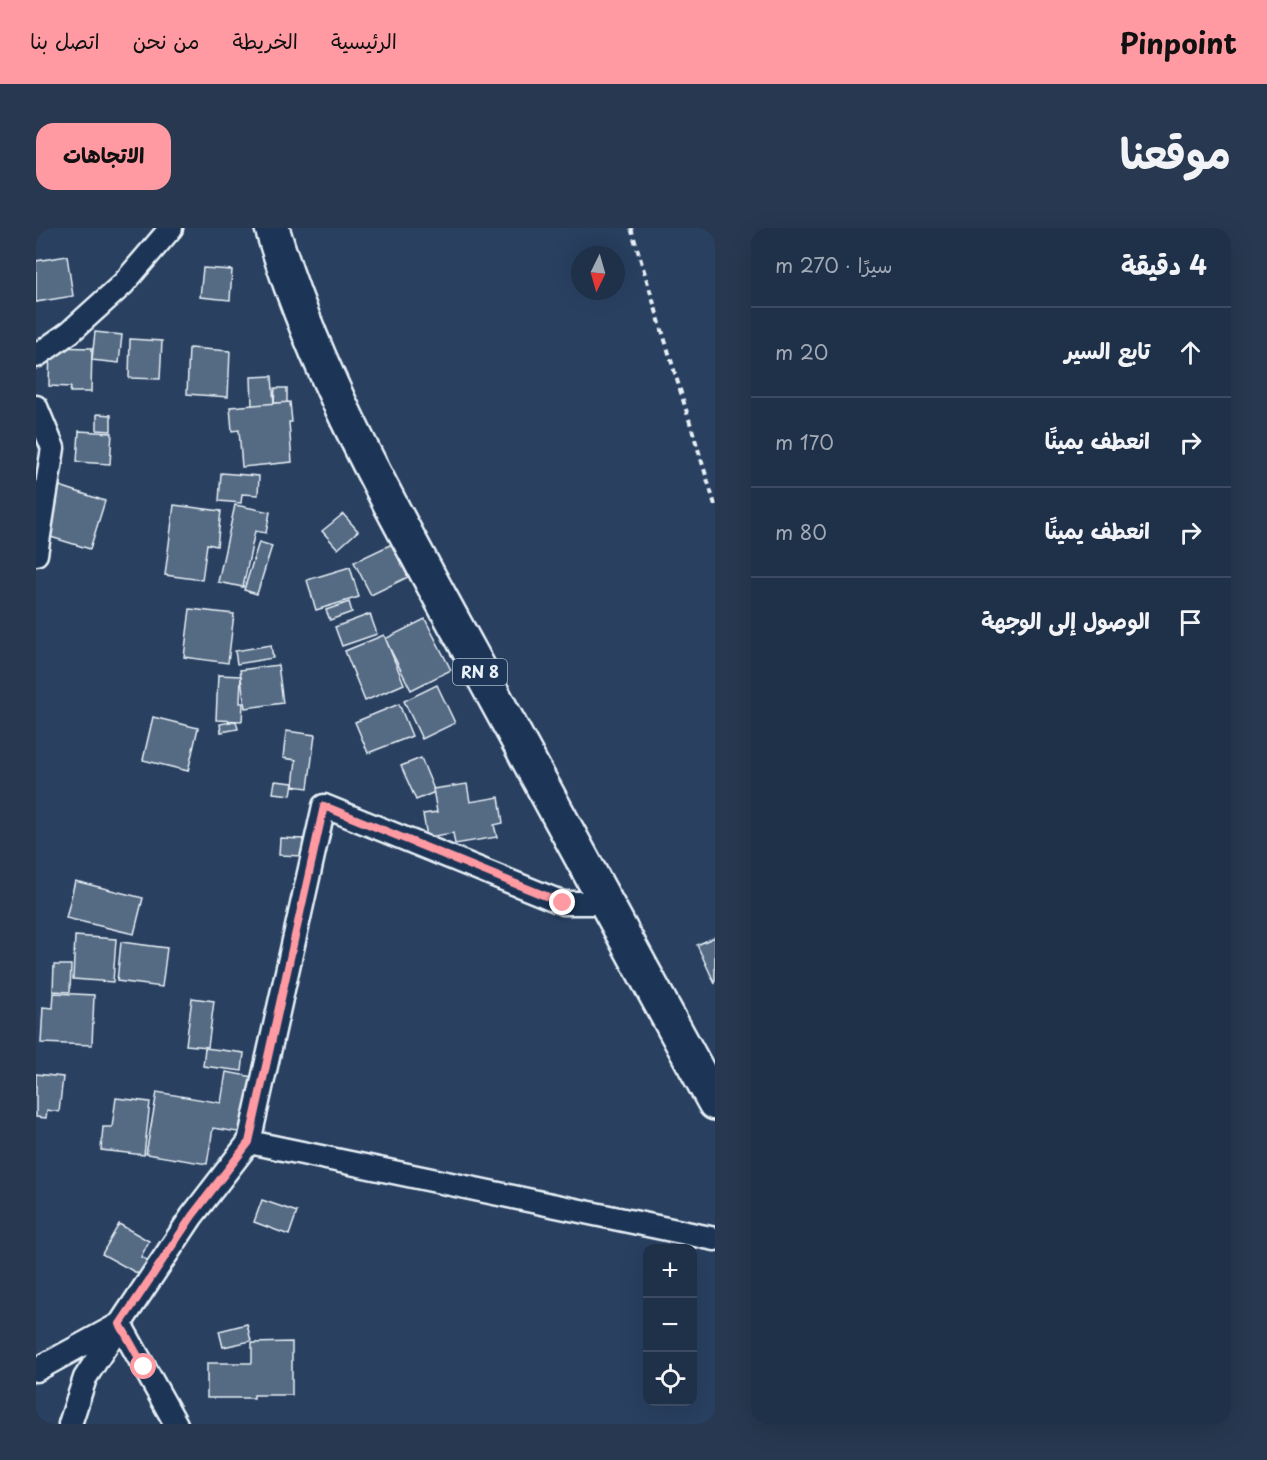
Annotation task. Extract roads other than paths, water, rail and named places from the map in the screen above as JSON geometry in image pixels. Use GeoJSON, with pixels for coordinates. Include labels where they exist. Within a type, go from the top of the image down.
{"type":"FeatureCollection","features":[{"type":"Feature","properties":{"kind":"main road","name":"RN 8"},"geometry":{"type":"LineString","coordinates":[[272,228],[282,263],[341,405],[410,543],[715,1103]]}},
{"type":"Feature","properties":{"kind":"street"},"geometry":{"type":"LineString","coordinates":[[36,356],[70,332],[123,284],[171,228]]}},
{"type":"Feature","properties":{"kind":"street"},"geometry":{"type":"LineString","coordinates":[[36,407],[53,448],[36,554]]}},
{"type":"Feature","properties":{"kind":"street"},"geometry":{"type":"LineString","coordinates":[[70,1424],[84,1378],[192,1216],[249,1142],[324,806],[563,903],[606,903]]}},
{"type":"Feature","properties":{"kind":"street"},"geometry":{"type":"LineString","coordinates":[[249,1142],[715,1239]]}},
{"type":"Feature","properties":{"kind":"street"},"geometry":{"type":"LineString","coordinates":[[36,1370],[120,1324]]}},
{"type":"Feature","properties":{"kind":"street"},"geometry":{"type":"LineString","coordinates":[[120,1324],[176,1424]]}}]}
